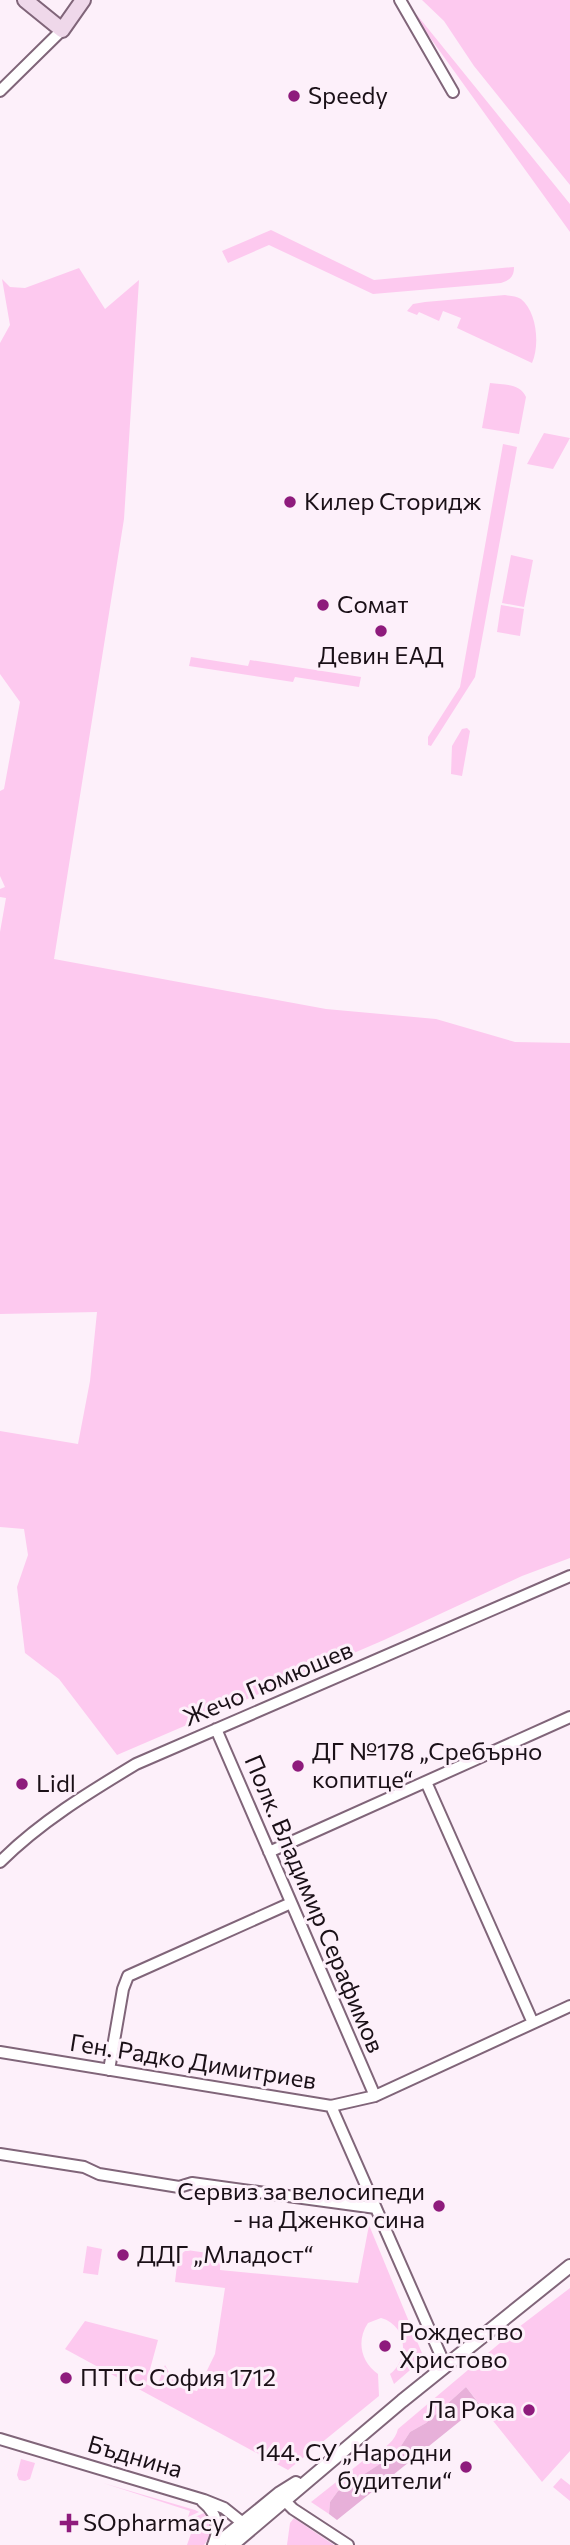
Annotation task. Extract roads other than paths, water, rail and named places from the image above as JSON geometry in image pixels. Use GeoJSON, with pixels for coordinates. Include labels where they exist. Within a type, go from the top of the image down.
{"type":"FeatureCollection","features":[{"type":"Feature","properties":{"kind":"main road"},"geometry":{"type":"LineString","coordinates":[[25,0],[62,30],[83,0]]}},
{"type":"Feature","properties":{"kind":"street"},"geometry":{"type":"LineString","coordinates":[[400,0],[453,92]]}},
{"type":"Feature","properties":{"kind":"street"},"geometry":{"type":"LineString","coordinates":[[0,91],[62,30]]}},
{"type":"Feature","properties":{"kind":"street","name":"Жечо Гюмюшев"},"geometry":{"type":"LineString","coordinates":[[0,1862],[16,1846],[74,1801],[136,1764],[570,1576]]}},
{"type":"Feature","properties":{"kind":"street"},"geometry":{"type":"LineString","coordinates":[[269,1852],[570,1717]]}},
{"type":"Feature","properties":{"kind":"street","name":"Полк. Владимир Серафимов"},"geometry":{"type":"LineString","coordinates":[[216,1729],[375,2096]]}},
{"type":"Feature","properties":{"kind":"street"},"geometry":{"type":"LineString","coordinates":[[426,1782],[533,2023]]}},
{"type":"Feature","properties":{"kind":"street"},"geometry":{"type":"LineString","coordinates":[[109,2070],[123,1989],[128,1976],[291,1903]]}},
{"type":"Feature","properties":{"kind":"street","name":"Ген. Радко Димитриев"},"geometry":{"type":"LineString","coordinates":[[0,2052],[331,2106],[375,2096],[570,2006]]}},
{"type":"Feature","properties":{"kind":"street"},"geometry":{"type":"LineString","coordinates":[[331,2106],[444,2365]]}},
{"type":"Feature","properties":{"kind":"street"},"geometry":{"type":"LineString","coordinates":[[0,2154],[84,2166],[99,2174],[179,2188],[192,2183],[376,2208]]}},
{"type":"Feature","properties":{"kind":"street"},"geometry":{"type":"LineString","coordinates":[[215,2545],[285,2501],[444,2365],[570,2266]]}},
{"type":"Feature","properties":{"kind":"street","name":"Бъднина"},"geometry":{"type":"LineString","coordinates":[[0,2439],[194,2496],[224,2508],[247,2526]]}},
{"type":"Feature","properties":{"kind":"street"},"geometry":{"type":"LineString","coordinates":[[232,2545],[280,2493],[316,2472]]}},
{"type":"Feature","properties":{"kind":"street"},"geometry":{"type":"LineString","coordinates":[[194,2496],[208,2505],[216,2518],[218,2533],[215,2545]]}},
{"type":"Feature","properties":{"kind":"street"},"geometry":{"type":"LineString","coordinates":[[285,2501],[348,2545]]}},
{"type":"Feature","properties":{"kind":"place","name":"Speedy"},"geometry":{"type":"Point","coordinates":[294,96]}},
{"type":"Feature","properties":{"kind":"place","name":"Килер Сторидж"},"geometry":{"type":"Point","coordinates":[290,502]}},
{"type":"Feature","properties":{"kind":"place","name":"Сомат"},"geometry":{"type":"Point","coordinates":[323,605]}},
{"type":"Feature","properties":{"kind":"place","name":"Девин ЕАД"},"geometry":{"type":"Point","coordinates":[381,631]}},
{"type":"Feature","properties":{"kind":"place","name":"ДГ №178 „Сребърно копитце“"},"geometry":{"type":"Point","coordinates":[298,1766]}},
{"type":"Feature","properties":{"kind":"place","name":"Lidl"},"geometry":{"type":"Point","coordinates":[22,1784]}},
{"type":"Feature","properties":{"kind":"place","name":"Сервиз за велосипеди - на Дженко сина"},"geometry":{"type":"Point","coordinates":[439,2206]}},
{"type":"Feature","properties":{"kind":"place","name":"ДДГ „Младост“"},"geometry":{"type":"Point","coordinates":[123,2255]}},
{"type":"Feature","properties":{"kind":"place","name":"Рождество Христово"},"geometry":{"type":"Point","coordinates":[385,2346]}},
{"type":"Feature","properties":{"kind":"place","name":"ПТТС София 1712"},"geometry":{"type":"Point","coordinates":[66,2378]}},
{"type":"Feature","properties":{"kind":"place","name":"Ла Рока"},"geometry":{"type":"Point","coordinates":[529,2410]}},
{"type":"Feature","properties":{"kind":"place","name":"144. СУ „Народни будители“"},"geometry":{"type":"Point","coordinates":[466,2467]}},
{"type":"Feature","properties":{"kind":"place","name":"SOpharmacy"},"geometry":{"type":"Point","coordinates":[69,2523]}}]}
